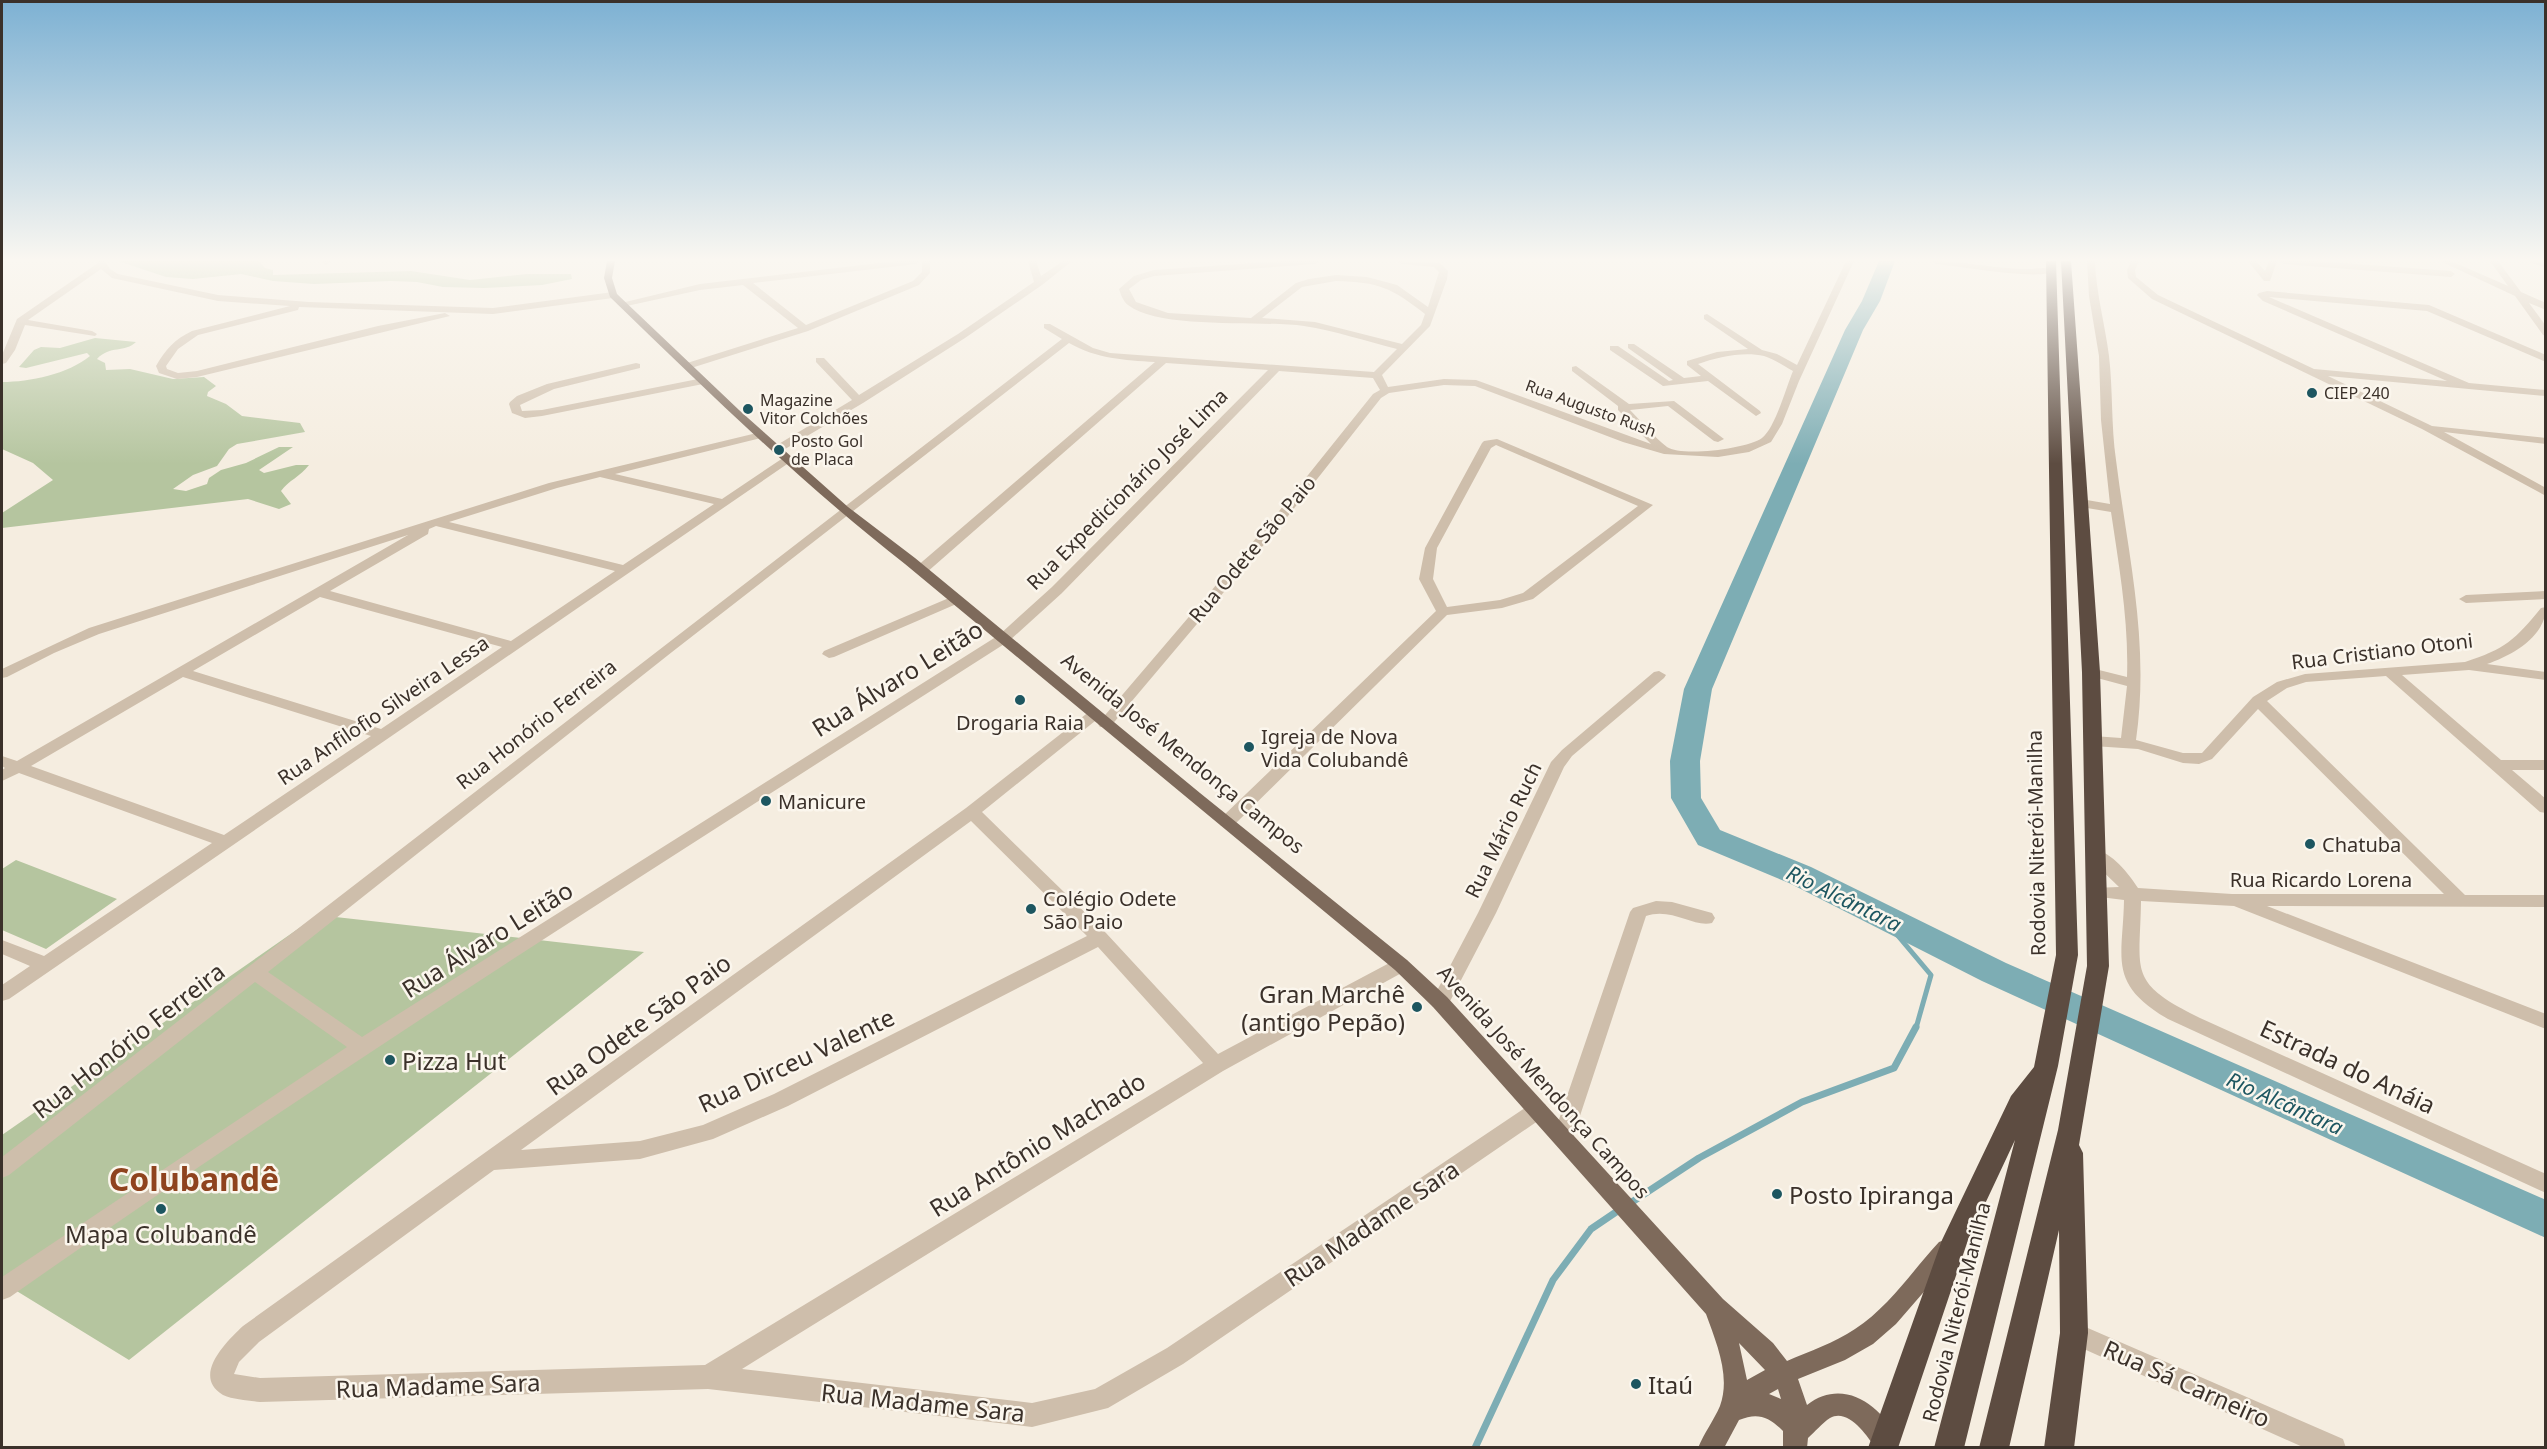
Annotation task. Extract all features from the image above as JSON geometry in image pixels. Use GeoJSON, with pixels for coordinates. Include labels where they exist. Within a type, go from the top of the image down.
{"type":"FeatureCollection","features":[{"type":"Feature","properties":{"kind":"highway","name":"Rodovia Niterói-Manilha"},"geometry":{"type":"LineString","coordinates":[[1949,1448],[2048,1057],[2067,955],[2052,329]]}},
{"type":"Feature","properties":{"kind":"highway"},"geometry":{"type":"LineString","coordinates":[[1994,1448],[2070,1130],[2098,966],[2091,672],[2070,329]]}},
{"type":"Feature","properties":{"kind":"highway"},"geometry":{"type":"LineString","coordinates":[[1884,1444],[1955,1240],[2020,1103],[2048,1057]]}},
{"type":"Feature","properties":{"kind":"highway"},"geometry":{"type":"LineString","coordinates":[[2059,1448],[2074,1333],[2074,1201],[2070,1130]]}},
{"type":"Feature","properties":{"kind":"main road","name":"Avenida José Mendonça Campos"},"geometry":{"type":"LineString","coordinates":[[648,329],[844,510],[921,570],[1401,965],[1440,1002],[1643,1229],[1715,1307],[1760,1347],[1783,1374],[1796,1399],[1797,1439]]}},
{"type":"Feature","properties":{"kind":"main road"},"geometry":{"type":"LineString","coordinates":[[1730,1411],[1747,1394],[1783,1374],[1866,1336],[1955,1240]]}},
{"type":"Feature","properties":{"kind":"main road","name":"Avenida José Mendonça Campos"},"geometry":{"type":"LineString","coordinates":[[1710,1448],[1730,1411],[1735,1374],[1715,1307]]}},
{"type":"Feature","properties":{"kind":"main road"},"geometry":{"type":"LineString","coordinates":[[1730,1411],[1755,1402],[1767,1405],[1787,1416],[1797,1439],[1827,1406],[1837,1404],[1847,1406],[1864,1415],[1884,1444]]}},
{"type":"Feature","properties":{"kind":"street"},"geometry":{"type":"LineString","coordinates":[[2,361],[8,355],[18,329]]}},
{"type":"Feature","properties":{"kind":"street"},"geometry":{"type":"LineString","coordinates":[[63,329],[92,334]]}},
{"type":"Feature","properties":{"kind":"street"},"geometry":{"type":"LineString","coordinates":[[213,329],[195,333],[170,349],[161,366],[163,371],[177,376],[188,376],[380,329]]}},
{"type":"Feature","properties":{"kind":"street"},"geometry":{"type":"LineString","coordinates":[[687,366],[805,329]]}},
{"type":"Feature","properties":{"kind":"street","name":"Rua Anfilofio Silveira Lessa"},"geometry":{"type":"LineString","coordinates":[[2,994],[723,503],[782,455],[969,329]]}},
{"type":"Feature","properties":{"kind":"street"},"geometry":{"type":"LineString","coordinates":[[1051,329],[1089,350],[1109,356],[1377,375],[1423,329]]}},
{"type":"Feature","properties":{"kind":"street"},"geometry":{"type":"LineString","coordinates":[[1324,329],[1405,348]]}},
{"type":"Feature","properties":{"kind":"street"},"geometry":{"type":"LineString","coordinates":[[1724,329],[1759,352],[1799,370]]}},
{"type":"Feature","properties":{"kind":"street","name":"Rua Augusto Rush"},"geometry":{"type":"LineString","coordinates":[[1386,390],[1444,381],[1476,383],[1627,440],[1664,451],[1718,454],[1758,445],[1767,440],[1777,424],[1818,329]]}},
{"type":"Feature","properties":{"kind":"street"},"geometry":{"type":"LineString","coordinates":[[2099,329],[2104,358],[2106,420],[2118,509],[2135,684],[2135,709],[2128,742]]}},
{"type":"Feature","properties":{"kind":"street"},"geometry":{"type":"LineString","coordinates":[[2220,329],[2426,427],[2546,493]]}},
{"type":"Feature","properties":{"kind":"street"},"geometry":{"type":"LineString","coordinates":[[2333,329],[2465,385]]}},
{"type":"Feature","properties":{"kind":"street"},"geometry":{"type":"LineString","coordinates":[[2475,329],[2546,360]]}},
{"type":"Feature","properties":{"kind":"street","name":"Rua Honório Ferreira"},"geometry":{"type":"LineString","coordinates":[[2,1169],[256,973],[844,510],[1068,339]]}},
{"type":"Feature","properties":{"kind":"street"},"geometry":{"type":"LineString","coordinates":[[1631,346],[1683,382]]}},
{"type":"Feature","properties":{"kind":"street"},"geometry":{"type":"LineString","coordinates":[[1614,348],[1667,384],[1707,378]]}},
{"type":"Feature","properties":{"kind":"street"},"geometry":{"type":"LineString","coordinates":[[1756,412],[1707,378],[1691,363],[1732,354],[1759,352]]}},
{"type":"Feature","properties":{"kind":"street"},"geometry":{"type":"LineString","coordinates":[[820,360],[859,401]]}},
{"type":"Feature","properties":{"kind":"street"},"geometry":{"type":"LineString","coordinates":[[921,570],[1164,360]]}},
{"type":"Feature","properties":{"kind":"street"},"geometry":{"type":"LineString","coordinates":[[636,366],[533,392],[517,399],[514,404],[517,413],[525,415],[542,413],[703,381]]}},
{"type":"Feature","properties":{"kind":"street","name":"Rua Expedicionário José Lima"},"geometry":{"type":"LineString","coordinates":[[1004,638],[1057,590],[1277,367]]}},
{"type":"Feature","properties":{"kind":"street"},"geometry":{"type":"LineString","coordinates":[[1576,369],[1626,407],[1671,403],[1718,440]]}},
{"type":"Feature","properties":{"kind":"street"},"geometry":{"type":"LineString","coordinates":[[2308,371],[2546,393]]}},
{"type":"Feature","properties":{"kind":"street"},"geometry":{"type":"LineString","coordinates":[[1377,375],[1381,386],[1386,390]]}},
{"type":"Feature","properties":{"kind":"street","name":"Rua Odete São Paio"},"geometry":{"type":"LineString","coordinates":[[222,1379],[221,1368],[228,1357],[251,1334],[493,1161],[1100,719],[1276,522],[1377,396],[1386,390]]}},
{"type":"Feature","properties":{"kind":"street"},"geometry":{"type":"LineString","coordinates":[[1626,407],[1622,410],[1664,451]]}},
{"type":"Feature","properties":{"kind":"street"},"geometry":{"type":"LineString","coordinates":[[2426,427],[2546,441]]}},
{"type":"Feature","properties":{"kind":"street"},"geometry":{"type":"LineString","coordinates":[[2,675],[49,650],[94,631],[444,520],[599,473],[761,435]]}},
{"type":"Feature","properties":{"kind":"street"},"geometry":{"type":"LineString","coordinates":[[1227,822],[1443,612],[1502,604],[1528,596],[1647,505],[1640,500],[1503,444],[1492,442],[1485,448],[1431,548],[1426,579],[1443,612]]}},
{"type":"Feature","properties":{"kind":"street"},"geometry":{"type":"LineString","coordinates":[[599,473],[723,503]]}},
{"type":"Feature","properties":{"kind":"street"},"geometry":{"type":"LineString","coordinates":[[2081,503],[2118,509]]}},
{"type":"Feature","properties":{"kind":"street"},"geometry":{"type":"LineString","coordinates":[[2,776],[444,520],[623,569]]}},
{"type":"Feature","properties":{"kind":"street"},"geometry":{"type":"LineString","coordinates":[[317,592],[515,646]]}},
{"type":"Feature","properties":{"kind":"street"},"geometry":{"type":"LineString","coordinates":[[2466,599],[2546,595]]}},
{"type":"Feature","properties":{"kind":"street"},"geometry":{"type":"LineString","coordinates":[[829,654],[956,599]]}},
{"type":"Feature","properties":{"kind":"street","name":"Rua Cristiano Otoni"},"geometry":{"type":"LineString","coordinates":[[2092,741],[2128,742],[2148,746],[2183,759],[2197,760],[2207,756],[2258,700],[2282,685],[2305,678],[2467,666],[2494,657],[2522,640],[2546,611]]}},
{"type":"Feature","properties":{"kind":"street","name":"Rua Álvaro Leitão"},"geometry":{"type":"LineString","coordinates":[[2,1290],[110,1214],[362,1047],[1004,638]]}},
{"type":"Feature","properties":{"kind":"street"},"geometry":{"type":"LineString","coordinates":[[2467,666],[2546,676]]}},
{"type":"Feature","properties":{"kind":"street"},"geometry":{"type":"LineString","coordinates":[[2389,671],[2546,808]]}},
{"type":"Feature","properties":{"kind":"street"},"geometry":{"type":"LineString","coordinates":[[182,672],[384,735]]}},
{"type":"Feature","properties":{"kind":"street"},"geometry":{"type":"LineString","coordinates":[[2091,672],[2135,684]]}},
{"type":"Feature","properties":{"kind":"street","name":"Rua Mário Ruch"},"geometry":{"type":"LineString","coordinates":[[1440,1002],[1492,902],[1557,766],[1568,753],[1659,675]]}},
{"type":"Feature","properties":{"kind":"street"},"geometry":{"type":"LineString","coordinates":[[2258,700],[2460,900]]}},
{"type":"Feature","properties":{"kind":"street"},"geometry":{"type":"LineString","coordinates":[[2,761],[225,841]]}},
{"type":"Feature","properties":{"kind":"street"},"geometry":{"type":"LineString","coordinates":[[2498,765],[2546,765]]}},
{"type":"Feature","properties":{"kind":"street"},"geometry":{"type":"LineString","coordinates":[[972,812],[1100,938],[1216,1065]]}},
{"type":"Feature","properties":{"kind":"street"},"geometry":{"type":"LineString","coordinates":[[2096,855],[2114,869],[2132,894]]}},
{"type":"Feature","properties":{"kind":"street","name":"Rua Ricardo Lorena"},"geometry":{"type":"LineString","coordinates":[[2098,892],[2232,900],[2546,901]]}},
{"type":"Feature","properties":{"kind":"street","name":"Estrada do Anáia"},"geometry":{"type":"LineString","coordinates":[[2132,894],[2128,951],[2131,969],[2144,994],[2174,1014],[2546,1184]]}},
{"type":"Feature","properties":{"kind":"street"},"geometry":{"type":"LineString","coordinates":[[2232,900],[2546,1022]]}},
{"type":"Feature","properties":{"kind":"street"},"geometry":{"type":"LineString","coordinates":[[1563,1137],[1639,912],[1650,907],[1662,906],[1706,918]]}},
{"type":"Feature","properties":{"kind":"street","name":"Rua Dirceu Valente"},"geometry":{"type":"LineString","coordinates":[[493,1161],[640,1150],[706,1133],[781,1100],[1100,938]]}},
{"type":"Feature","properties":{"kind":"street"},"geometry":{"type":"LineString","coordinates":[[2,948],[45,964]]}},
{"type":"Feature","properties":{"kind":"street","name":"Rua Antônio Machado"},"geometry":{"type":"LineString","coordinates":[[708,1377],[1216,1065],[1401,965]]}},
{"type":"Feature","properties":{"kind":"street","name":"Rua Honório Ferreira"},"geometry":{"type":"LineString","coordinates":[[256,973],[362,1047]]}},
{"type":"Feature","properties":{"kind":"street","name":"Rua Madame Sara"},"geometry":{"type":"LineString","coordinates":[[222,1379],[231,1386],[260,1390],[708,1377],[1032,1415],[1099,1400],[1175,1356],[1538,1110]]}},
{"type":"Feature","properties":{"kind":"street","name":"Rua Sá Carneiro"},"geometry":{"type":"LineString","coordinates":[[2074,1333],[2334,1448]]}},
{"type":"Feature","properties":{"kind":"green space"},"geometry":{"type":"Polygon","coordinates":[[[95,338],[136,342],[107,352],[97,359],[105,363],[106,370],[130,369],[173,379],[204,377],[216,386],[208,392],[207,396],[226,404],[242,416],[300,423],[305,432],[237,444],[229,449],[217,466],[193,475],[173,489],[186,491],[207,484],[209,478],[221,470],[246,463],[279,447],[293,447],[259,470],[264,473],[296,465],[309,465],[281,491],[291,504],[279,509],[248,499],[2,528],[2,513],[53,480],[33,463],[2,449],[2,382],[36,379],[71,368],[90,356],[87,353],[26,368],[19,367],[34,350],[41,347],[60,348],[95,338]]]}},
{"type":"Feature","properties":{"kind":"green space"},"geometry":{"type":"Polygon","coordinates":[[[16,860],[117,899],[46,949],[2,930],[2,869],[16,860]]]}},
{"type":"Feature","properties":{"kind":"green space","name":"Mapa Colubandê"},"geometry":{"type":"Polygon","coordinates":[[[318,915],[644,952],[129,1360],[2,1282],[2,1135],[318,915]]]}},
{"type":"Feature","properties":{"kind":"waterway","name":"Rio Alcântara"},"geometry":{"type":"LineString","coordinates":[[1855,329],[1698,689],[1685,761],[1686,798],[1709,837],[1800,875],[1994,972],[2546,1220]]}},
{"type":"Feature","properties":{"kind":"waterway"},"geometry":{"type":"LineString","coordinates":[[1883,918],[1931,975],[1916,1028]]}},
{"type":"Feature","properties":{"kind":"waterway"},"geometry":{"type":"LineString","coordinates":[[1629,1204],[1699,1158],[1802,1102],[1894,1068],[1916,1027]]}},
{"type":"Feature","properties":{"kind":"waterway"},"geometry":{"type":"LineString","coordinates":[[1475,1448],[1553,1280],[1591,1229],[1619,1210]]}},
{"type":"Feature","properties":{"kind":"place","name":"CIEP 240"},"geometry":{"type":"Point","coordinates":[2312,393]}},
{"type":"Feature","properties":{"kind":"place","name":"Magazine Vitor Colchões"},"geometry":{"type":"Point","coordinates":[748,409]}},
{"type":"Feature","properties":{"kind":"place","name":"Posto Gol de Placa"},"geometry":{"type":"Point","coordinates":[779,450]}},
{"type":"Feature","properties":{"kind":"place","name":"Drogaria Raia"},"geometry":{"type":"Point","coordinates":[1020,700]}},
{"type":"Feature","properties":{"kind":"place","name":"Igreja de Nova Vida Colubandê"},"geometry":{"type":"Point","coordinates":[1249,747]}},
{"type":"Feature","properties":{"kind":"place","name":"Manicure"},"geometry":{"type":"Point","coordinates":[766,801]}},
{"type":"Feature","properties":{"kind":"place","name":"Chatuba"},"geometry":{"type":"Point","coordinates":[2310,844]}},
{"type":"Feature","properties":{"kind":"place","name":"Colégio Odete São Paio"},"geometry":{"type":"Point","coordinates":[1031,909]}},
{"type":"Feature","properties":{"kind":"place","name":"Gran Marchê (antigo Pepão)"},"geometry":{"type":"Point","coordinates":[1417,1007]}},
{"type":"Feature","properties":{"kind":"place","name":"Pizza Hut"},"geometry":{"type":"Point","coordinates":[390,1060]}},
{"type":"Feature","properties":{"kind":"place","name":"Posto Ipiranga"},"geometry":{"type":"Point","coordinates":[1777,1194]}},
{"type":"Feature","properties":{"kind":"place","name":"Mapa Colubandê"},"geometry":{"type":"Point","coordinates":[161,1209]}},
{"type":"Feature","properties":{"kind":"place","name":"Itaú"},"geometry":{"type":"Point","coordinates":[1636,1384]}},
{"type":"Feature","properties":{"kind":"district","name":"Colubandê"},"geometry":{"type":"Point","coordinates":[194,1178]}}]}
